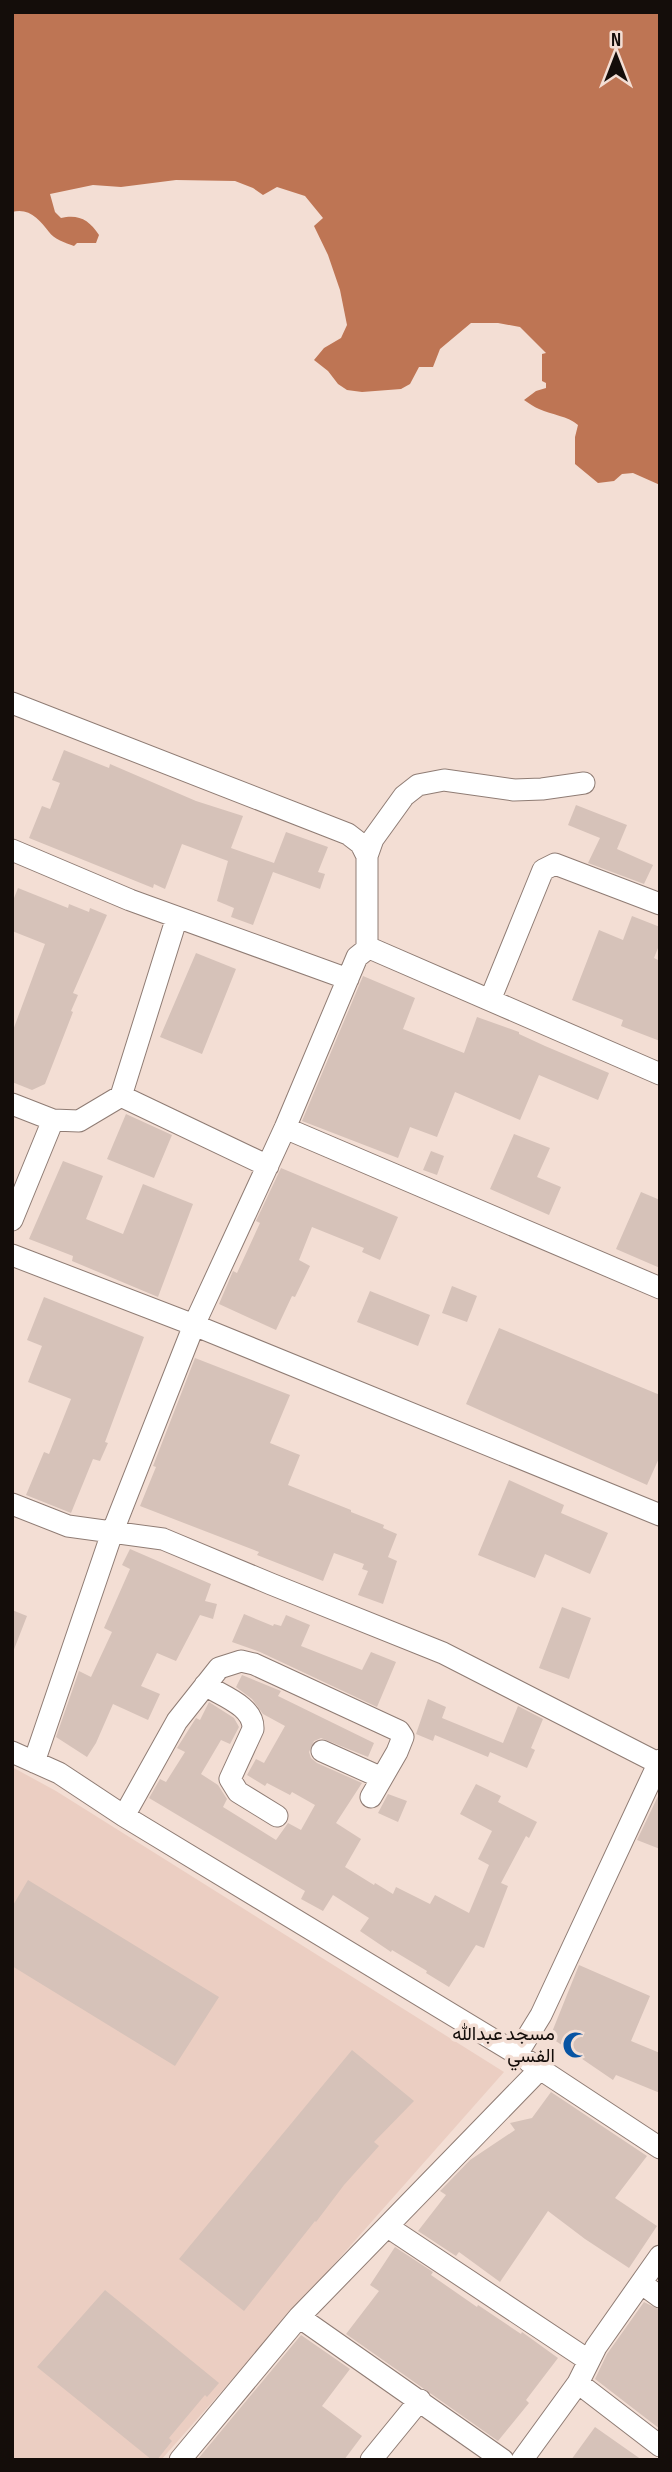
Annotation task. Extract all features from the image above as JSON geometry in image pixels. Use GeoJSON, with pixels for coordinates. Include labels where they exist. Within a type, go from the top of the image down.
{"type":"FeatureCollection","features":[{"type":"Feature","properties":{"kind":"street"},"geometry":{"type":"LineString","coordinates":[[12,703],[348,834],[361,844],[367,856]]}},
{"type":"Feature","properties":{"kind":"street"},"geometry":{"type":"LineString","coordinates":[[367,949],[367,856],[373,839],[383,825],[404,796],[418,785],[444,780],[514,790],[584,783]]}},
{"type":"Feature","properties":{"kind":"street"},"geometry":{"type":"LineString","coordinates":[[12,850],[130,900],[348,979]]}},
{"type":"Feature","properties":{"kind":"street"},"geometry":{"type":"LineString","coordinates":[[490,1000],[543,870],[555,864],[660,904]]}},
{"type":"Feature","properties":{"kind":"street"},"geometry":{"type":"LineString","coordinates":[[12,1104],[53,1120],[79,1121],[121,1096],[177,917]]}},
{"type":"Feature","properties":{"kind":"street"},"geometry":{"type":"LineString","coordinates":[[34,1762],[112,1533],[194,1325],[285,1128],[357,957],[367,949]]}},
{"type":"Feature","properties":{"kind":"street"},"geometry":{"type":"LineString","coordinates":[[367,949],[660,1074]]}},
{"type":"Feature","properties":{"kind":"street"},"geometry":{"type":"LineString","coordinates":[[121,1096],[268,1166]]}},
{"type":"Feature","properties":{"kind":"street"},"geometry":{"type":"LineString","coordinates":[[12,1220],[53,1120]]}},
{"type":"Feature","properties":{"kind":"street"},"geometry":{"type":"LineString","coordinates":[[285,1128],[660,1288]]}},
{"type":"Feature","properties":{"kind":"street"},"geometry":{"type":"LineString","coordinates":[[13,1253],[660,1515]]}},
{"type":"Feature","properties":{"kind":"street"},"geometry":{"type":"LineString","coordinates":[[12,1504],[68,1526],[163,1539],[443,1653],[659,1761],[541,2015],[517,2054]]}},
{"type":"Feature","properties":{"kind":"street"},"geometry":{"type":"LineString","coordinates":[[124,1816],[177,1721],[219,1668],[228,1663],[241,1661],[254,1664],[399,1731],[402,1737],[397,1752],[377,1788],[322,1751]]}},
{"type":"Feature","properties":{"kind":"street"},"geometry":{"type":"LineString","coordinates":[[205,1685],[247,1711],[253,1720],[253,1729],[230,1779],[238,1792],[277,1816]]}},
{"type":"Feature","properties":{"kind":"street"},"geometry":{"type":"LineString","coordinates":[[12,1752],[59,1773],[124,1816],[540,2068],[660,2148]]}},
{"type":"Feature","properties":{"kind":"street"},"geometry":{"type":"LineString","coordinates":[[180,2460],[299,2317],[540,2068]]}},
{"type":"Feature","properties":{"kind":"street"},"geometry":{"type":"LineString","coordinates":[[388,2227],[588,2360]]}},
{"type":"Feature","properties":{"kind":"street"},"geometry":{"type":"LineString","coordinates":[[522,2460],[578,2383],[588,2360],[660,2256]]}},
{"type":"Feature","properties":{"kind":"street"},"geometry":{"type":"LineString","coordinates":[[641,2283],[660,2297]]}},
{"type":"Feature","properties":{"kind":"street"},"geometry":{"type":"LineString","coordinates":[[299,2317],[503,2460]]}},
{"type":"Feature","properties":{"kind":"street"},"geometry":{"type":"LineString","coordinates":[[578,2383],[660,2446]]}},
{"type":"Feature","properties":{"kind":"street"},"geometry":{"type":"LineString","coordinates":[[371,2460],[420,2400]]}},
{"type":"Feature","properties":{"kind":"shaded area"},"geometry":{"type":"Polygon","coordinates":[[[12,12],[660,12],[660,485],[633,473],[622,474],[614,481],[598,483],[575,464],[578,425],[524,400],[536,391],[546,388],[546,383],[542,381],[542,354],[546,353],[520,327],[498,323],[471,323],[440,349],[433,367],[419,367],[410,384],[401,389],[362,392],[347,390],[338,384],[328,371],[314,360],[324,348],[341,338],[347,325],[340,290],[314,226],[323,218],[305,196],[277,187],[263,195],[235,181],[176,180],[121,187],[93,185],[50,194],[55,212],[61,218],[83,219],[99,235],[96,243],[77,243],[74,246],[54,237],[29,213],[12,212],[12,12]]]}},
{"type":"Feature","properties":{"kind":"shaded area"},"geometry":{"type":"Polygon","coordinates":[[[12,1767],[56,1791],[504,2072],[161,2460],[12,2460],[12,1767]]]}},
{"type":"Feature","properties":{"kind":"building"},"geometry":{"type":"Polygon","coordinates":[[[64,750],[109,768],[110,764],[196,801],[243,816],[231,848],[274,863],[286,832],[328,847],[318,872],[325,874],[320,889],[273,872],[253,925],[231,917],[234,908],[217,901],[228,861],[182,844],[165,889],[154,884],[153,888],[29,838],[42,806],[50,809],[60,783],[52,780],[64,750]]]}},
{"type":"Feature","properties":{"kind":"building"},"geometry":{"type":"Polygon","coordinates":[[[576,805],[627,825],[617,849],[653,865],[644,884],[588,863],[600,838],[568,825],[576,805]]]}},
{"type":"Feature","properties":{"kind":"building"},"geometry":{"type":"Polygon","coordinates":[[[18,888],[68,908],[69,904],[89,912],[90,908],[107,915],[73,993],[78,995],[71,1011],[73,1012],[45,1084],[32,1090],[12,1082],[12,1033],[45,944],[12,931],[12,903],[18,888]]]}},
{"type":"Feature","properties":{"kind":"building"},"geometry":{"type":"Polygon","coordinates":[[[632,916],[660,927],[660,943],[654,958],[660,961],[660,1041],[621,1026],[623,1020],[572,1000],[599,930],[623,940],[632,916]]]}},
{"type":"Feature","properties":{"kind":"building"},"geometry":{"type":"Polygon","coordinates":[[[196,953],[236,969],[202,1054],[160,1037],[196,953]]]}},
{"type":"Feature","properties":{"kind":"building"},"geometry":{"type":"Polygon","coordinates":[[[363,976],[415,998],[403,1029],[464,1053],[477,1017],[519,1032],[609,1073],[598,1100],[539,1075],[520,1120],[455,1092],[437,1137],[410,1127],[398,1158],[302,1121],[363,976]]]}},
{"type":"Feature","properties":{"kind":"building"},"geometry":{"type":"Polygon","coordinates":[[[126,1114],[172,1135],[154,1178],[107,1159],[126,1114]]]}},
{"type":"Feature","properties":{"kind":"building"},"geometry":{"type":"Polygon","coordinates":[[[514,1134],[550,1148],[537,1177],[561,1187],[549,1215],[490,1189],[514,1134]]]}},
{"type":"Feature","properties":{"kind":"building"},"geometry":{"type":"Polygon","coordinates":[[[431,1151],[444,1156],[437,1175],[423,1170],[431,1151]]]}},
{"type":"Feature","properties":{"kind":"building"},"geometry":{"type":"Polygon","coordinates":[[[63,1161],[103,1176],[86,1219],[123,1234],[143,1184],[193,1204],[158,1297],[72,1261],[73,1256],[29,1239],[63,1161]]]}},
{"type":"Feature","properties":{"kind":"building"},"geometry":{"type":"Polygon","coordinates":[[[281,1168],[398,1217],[380,1260],[362,1252],[364,1248],[312,1227],[299,1260],[310,1266],[276,1330],[219,1304],[233,1271],[237,1273],[260,1223],[256,1221],[281,1168]]]}},
{"type":"Feature","properties":{"kind":"building"},"geometry":{"type":"Polygon","coordinates":[[[641,1192],[660,1200],[660,1268],[616,1249],[641,1192]]]}},
{"type":"Feature","properties":{"kind":"building"},"geometry":{"type":"Polygon","coordinates":[[[452,1286],[477,1296],[467,1322],[442,1313],[452,1286]]]}},
{"type":"Feature","properties":{"kind":"building"},"geometry":{"type":"Polygon","coordinates":[[[370,1291],[430,1315],[418,1346],[357,1322],[370,1291]]]}},
{"type":"Feature","properties":{"kind":"building"},"geometry":{"type":"Polygon","coordinates":[[[44,1297],[144,1337],[105,1442],[108,1443],[100,1461],[93,1459],[71,1513],[26,1495],[44,1452],[49,1454],[71,1399],[28,1382],[42,1346],[27,1340],[44,1297]]]}},
{"type":"Feature","properties":{"kind":"building"},"geometry":{"type":"Polygon","coordinates":[[[499,1328],[660,1395],[660,1456],[647,1485],[466,1404],[499,1328]]]}},
{"type":"Feature","properties":{"kind":"building"},"geometry":{"type":"Polygon","coordinates":[[[195,1358],[290,1395],[270,1443],[300,1455],[288,1485],[351,1510],[397,1534],[388,1557],[397,1561],[383,1604],[358,1595],[368,1571],[362,1569],[364,1564],[334,1553],[323,1581],[257,1555],[259,1552],[140,1506],[195,1358]]]}},
{"type":"Feature","properties":{"kind":"building"},"geometry":{"type":"Polygon","coordinates":[[[509,1480],[564,1505],[561,1513],[608,1533],[590,1574],[545,1554],[535,1578],[478,1555],[509,1480]]]}},
{"type":"Feature","properties":{"kind":"building"},"geometry":{"type":"Polygon","coordinates":[[[130,1549],[211,1584],[205,1601],[217,1604],[213,1619],[200,1615],[176,1661],[157,1653],[141,1686],[160,1694],[148,1720],[113,1704],[87,1757],[56,1737],[79,1671],[91,1677],[112,1632],[104,1628],[130,1569],[122,1565],[130,1549]]]}},
{"type":"Feature","properties":{"kind":"building"},"geometry":{"type":"Polygon","coordinates":[[[562,1607],[591,1618],[569,1679],[539,1668],[562,1607]]]}},
{"type":"Feature","properties":{"kind":"building"},"geometry":{"type":"Polygon","coordinates":[[[12,1610],[27,1616],[13,1652],[12,1652],[12,1610]]]}},
{"type":"Feature","properties":{"kind":"building"},"geometry":{"type":"Polygon","coordinates":[[[244,1614],[273,1626],[281,1626],[286,1615],[310,1625],[301,1646],[362,1670],[371,1652],[396,1662],[377,1707],[260,1652],[232,1642],[244,1614]]]}},
{"type":"Feature","properties":{"kind":"building"},"geometry":{"type":"Polygon","coordinates":[[[242,1675],[281,1691],[278,1696],[374,1743],[368,1757],[321,1738],[314,1741],[309,1752],[317,1763],[362,1783],[336,1823],[361,1839],[345,1867],[374,1885],[375,1883],[393,1894],[396,1887],[430,1904],[435,1895],[469,1913],[489,1865],[478,1859],[492,1831],[460,1814],[476,1784],[501,1796],[498,1802],[537,1822],[529,1838],[526,1836],[501,1883],[508,1886],[484,1948],[476,1945],[449,1987],[360,1931],[369,1918],[333,1895],[323,1911],[301,1899],[305,1891],[149,1798],[160,1779],[166,1782],[185,1752],[177,1748],[196,1718],[200,1720],[209,1702],[234,1718],[239,1727],[230,1744],[221,1740],[201,1774],[218,1785],[227,1799],[223,1807],[276,1840],[288,1823],[301,1830],[315,1805],[292,1792],[290,1795],[267,1783],[265,1786],[247,1775],[256,1759],[264,1763],[285,1726],[263,1714],[252,1699],[236,1687],[242,1675]]]}},
{"type":"Feature","properties":{"kind":"building"},"geometry":{"type":"Polygon","coordinates":[[[428,1699],[446,1707],[442,1718],[503,1743],[518,1706],[543,1719],[531,1748],[535,1750],[527,1768],[490,1752],[488,1757],[435,1735],[433,1741],[416,1734],[428,1699]]]}},
{"type":"Feature","properties":{"kind":"building"},"geometry":{"type":"Polygon","coordinates":[[[660,1792],[660,1849],[637,1840],[660,1792]]]}},
{"type":"Feature","properties":{"kind":"building"},"geometry":{"type":"Polygon","coordinates":[[[388,1794],[407,1801],[398,1822],[378,1813],[388,1794]]]}},
{"type":"Feature","properties":{"kind":"building"},"geometry":{"type":"Polygon","coordinates":[[[28,1880],[219,1997],[175,2066],[12,1966],[12,1907],[28,1880]]]}},
{"type":"Feature","properties":{"kind":"building"},"geometry":{"type":"Polygon","coordinates":[[[579,1965],[650,1996],[631,2041],[660,2053],[660,2093],[616,2075],[613,2080],[550,2037],[579,1965]]]}},
{"type":"Feature","properties":{"kind":"building"},"geometry":{"type":"Polygon","coordinates":[[[352,2050],[414,2101],[374,2142],[379,2146],[344,2185],[244,2311],[179,2259],[352,2050]]]}},
{"type":"Feature","properties":{"kind":"building"},"geometry":{"type":"Polygon","coordinates":[[[551,2092],[647,2156],[615,2198],[657,2226],[629,2268],[548,2211],[500,2282],[459,2252],[456,2256],[418,2231],[446,2195],[440,2191],[470,2160],[515,2130],[510,2123],[532,2118],[551,2092]]]}},
{"type":"Feature","properties":{"kind":"building"},"geometry":{"type":"Polygon","coordinates":[[[395,2247],[433,2272],[431,2275],[477,2307],[478,2305],[521,2334],[522,2332],[558,2358],[526,2400],[529,2403],[498,2441],[346,2334],[379,2291],[370,2285],[395,2247]]]}},
{"type":"Feature","properties":{"kind":"building"},"geometry":{"type":"Polygon","coordinates":[[[105,2290],[219,2383],[207,2397],[205,2395],[169,2438],[172,2441],[157,2460],[152,2460],[37,2367],[105,2290]]]}},
{"type":"Feature","properties":{"kind":"building"},"geometry":{"type":"Polygon","coordinates":[[[644,2302],[660,2310],[660,2429],[595,2379],[607,2354],[644,2302]]]}},
{"type":"Feature","properties":{"kind":"building"},"geometry":{"type":"Polygon","coordinates":[[[301,2335],[350,2369],[322,2406],[362,2436],[344,2460],[197,2460],[301,2335]]]}},
{"type":"Feature","properties":{"kind":"building"},"geometry":{"type":"Polygon","coordinates":[[[595,2427],[642,2460],[571,2460],[595,2427]]]}},
{"type":"Feature","properties":{"kind":"place","name":"مسجد عبدالله الفسي"},"geometry":{"type":"Point","coordinates":[576,2045]}}]}
